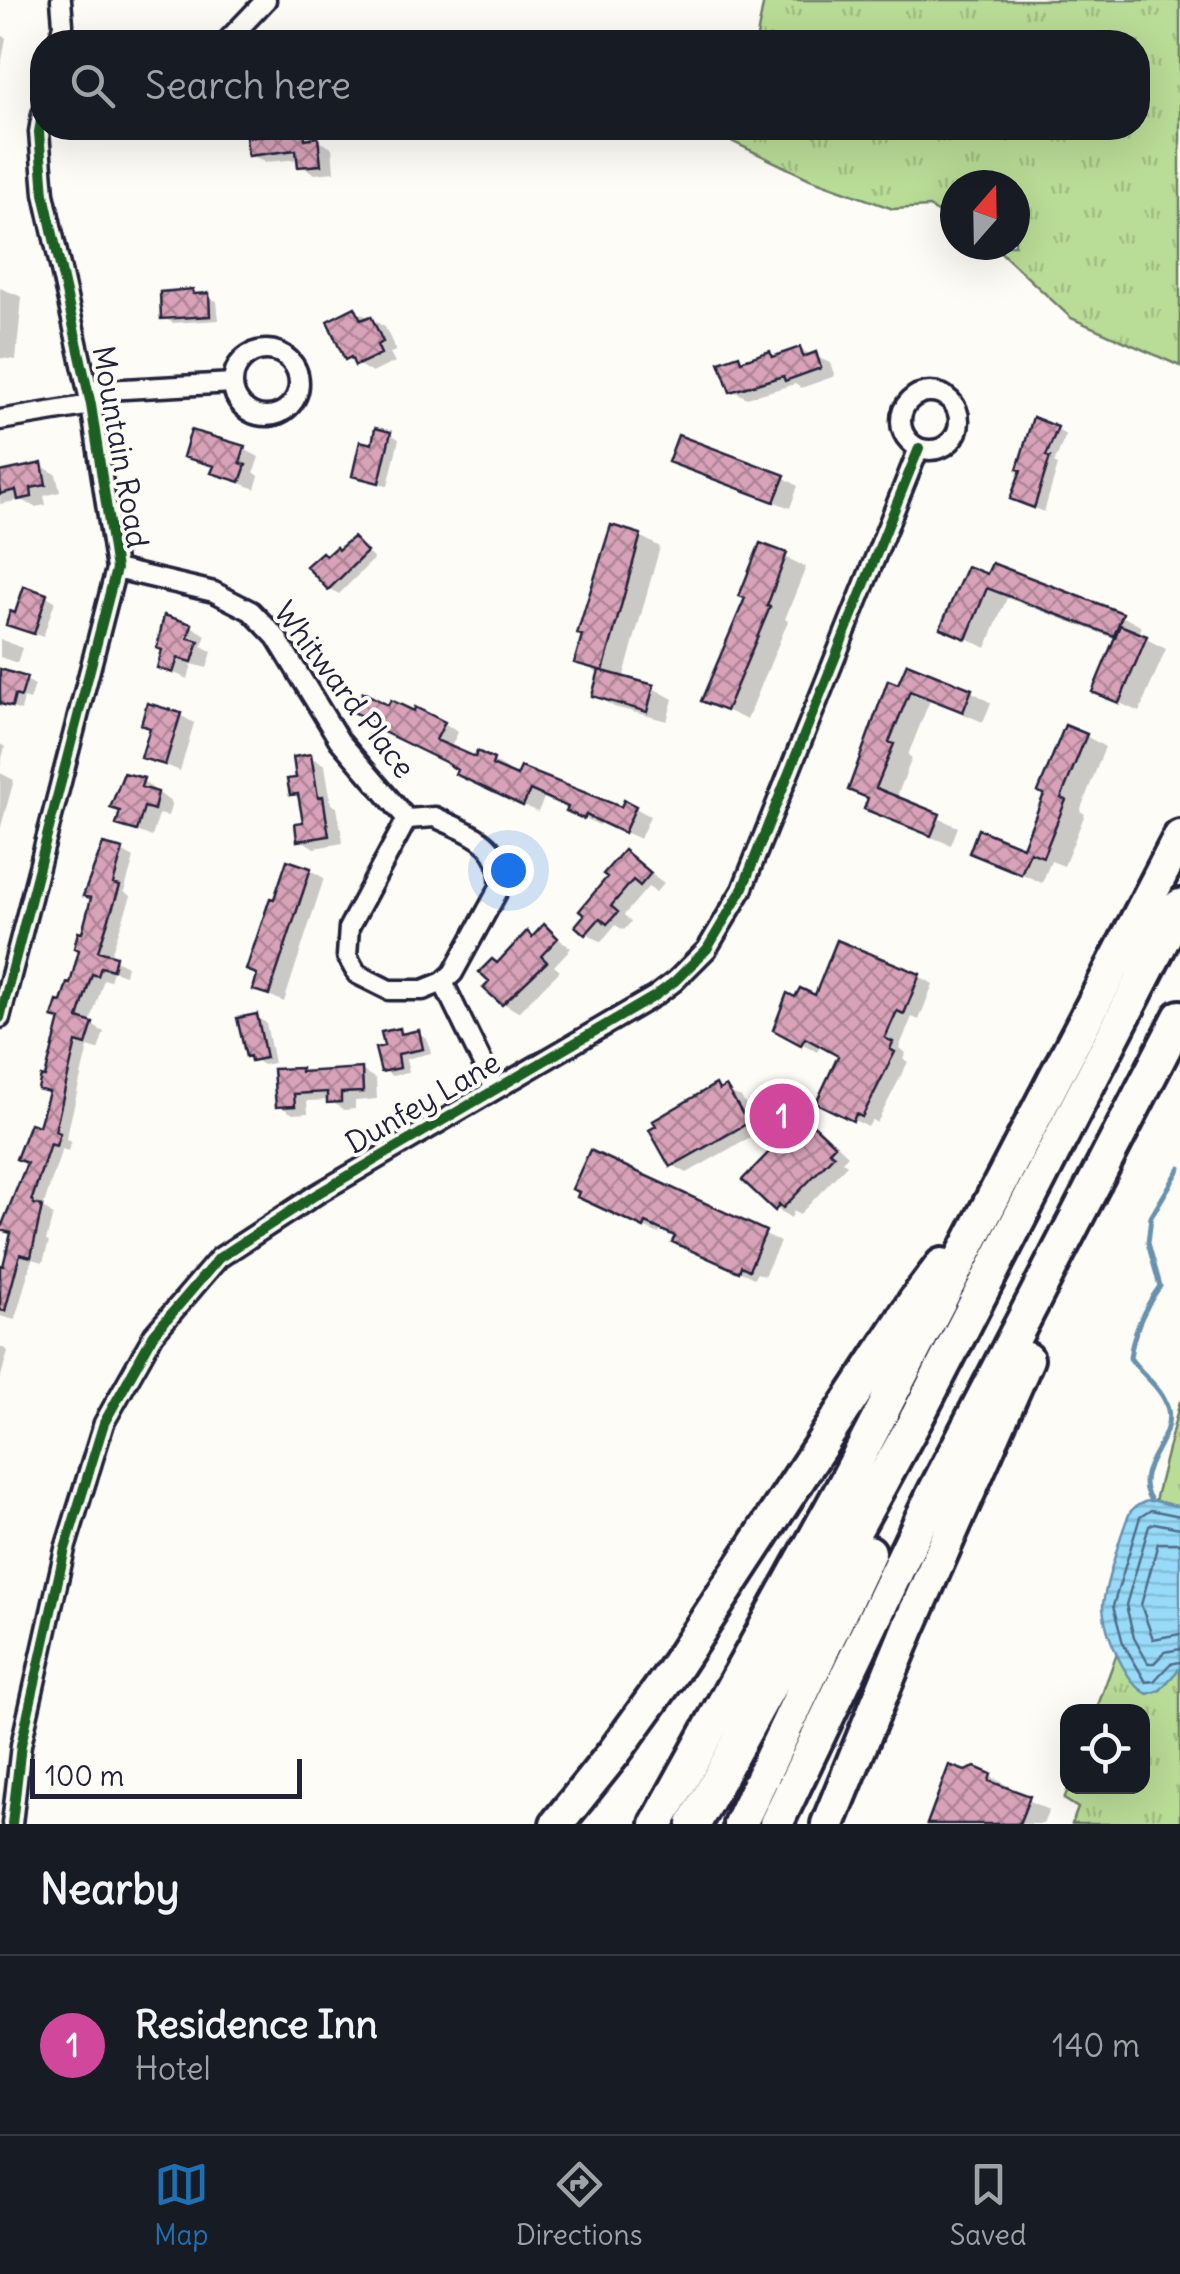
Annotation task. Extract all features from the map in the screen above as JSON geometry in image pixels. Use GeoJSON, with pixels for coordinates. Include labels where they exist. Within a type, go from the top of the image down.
{"type":"FeatureCollection","features":[{"type":"Feature","properties":{"kind":"highway"},"geometry":{"type":"LineString","coordinates":[[657,1824],[806,1557],[1180,836]]}},
{"type":"Feature","properties":{"kind":"highway"},"geometry":{"type":"LineString","coordinates":[[694,1824],[917,1417],[1180,906]]}},
{"type":"Feature","properties":{"kind":"highway"},"geometry":{"type":"LineString","coordinates":[[740,1824],[892,1506],[1180,946]]}},
{"type":"Feature","properties":{"kind":"highway"},"geometry":{"type":"LineString","coordinates":[[776,1824],[919,1524],[1180,1017]]}},
{"type":"Feature","properties":{"kind":"highway"},"geometry":{"type":"LineString","coordinates":[[828,1824],[943,1547],[1064,1281],[1085,1202]]}},
{"type":"Feature","properties":{"kind":"highway"},"geometry":{"type":"LineString","coordinates":[[557,1824],[682,1658],[922,1290],[977,1230]]}},
{"type":"Feature","properties":{"kind":"street"},"geometry":{"type":"LineString","coordinates":[[61,0],[61,30]]}},
{"type":"Feature","properties":{"kind":"street"},"geometry":{"type":"LineString","coordinates":[[237,30],[266,0]]}},
{"type":"Feature","properties":{"kind":"street","name":"Mountain Road"},"geometry":{"type":"LineString","coordinates":[[0,1018],[116,569],[90,398],[44,194],[44,140]]}},
{"type":"Feature","properties":{"kind":"street"},"geometry":{"type":"LineString","coordinates":[[0,420],[90,398],[232,383]]}},
{"type":"Feature","properties":{"kind":"street","name":"Dunfey Lane"},"geometry":{"type":"LineString","coordinates":[[12,1824],[21,1745],[65,1548],[104,1423],[154,1334],[219,1258],[317,1194],[655,996],[691,966],[724,926],[742,890],[919,448]]}},
{"type":"Feature","properties":{"kind":"street","name":"Whitward Place"},"geometry":{"type":"LineString","coordinates":[[116,569],[214,592],[251,611],[276,637],[338,740],[407,819]]}},
{"type":"Feature","properties":{"kind":"street","name":"Whitward Place"},"geometry":{"type":"LineString","coordinates":[[434,817],[481,839],[498,857],[500,887],[453,973],[424,990],[388,990],[357,974],[346,956],[350,927],[407,819],[434,817]]}},
{"type":"Feature","properties":{"kind":"street"},"geometry":{"type":"LineString","coordinates":[[443,982],[496,1089]]}},
{"type":"Feature","properties":{"kind":"green space"},"geometry":{"type":"Polygon","coordinates":[[[764,0],[1180,0],[1180,366],[1071,318],[1009,260],[1030,260],[1030,170],[940,170],[940,213],[929,207],[893,209],[810,179],[729,140],[1150,140],[1150,30],[758,30],[764,0]]]}},
{"type":"Feature","properties":{"kind":"green space"},"geometry":{"type":"Polygon","coordinates":[[[1180,1401],[1180,1507],[1155,1501],[1180,1401]]]}},
{"type":"Feature","properties":{"kind":"green space"},"geometry":{"type":"Polygon","coordinates":[[[1117,1653],[1122,1663],[1160,1690],[1180,1668],[1180,1824],[1072,1824],[1078,1808],[1064,1799],[1066,1794],[1150,1794],[1150,1704],[1099,1704],[1117,1653]]]}},
{"type":"Feature","properties":{"kind":"water"},"geometry":{"type":"Polygon","coordinates":[[[1151,1500],[1180,1507],[1180,1668],[1160,1690],[1148,1694],[1132,1680],[1118,1656],[1103,1608],[1131,1511],[1151,1500]]]}},
{"type":"Feature","properties":{"kind":"building"},"geometry":{"type":"Polygon","coordinates":[[[246,140],[318,140],[321,165],[298,167],[296,150],[248,156],[246,140]]]}},
{"type":"Feature","properties":{"kind":"building"},"geometry":{"type":"Polygon","coordinates":[[[193,289],[193,294],[209,293],[210,316],[161,319],[160,292],[193,289]]]}},
{"type":"Feature","properties":{"kind":"building"},"geometry":{"type":"Polygon","coordinates":[[[355,307],[361,320],[371,316],[383,342],[377,345],[381,354],[355,366],[351,357],[345,360],[327,321],[355,307]]]}},
{"type":"Feature","properties":{"kind":"building"},"geometry":{"type":"Polygon","coordinates":[[[800,347],[803,357],[816,352],[821,368],[785,381],[783,376],[730,392],[719,362],[739,355],[741,361],[770,351],[772,357],[800,347]]]}},
{"type":"Feature","properties":{"kind":"building"},"geometry":{"type":"Polygon","coordinates":[[[1033,417],[1058,427],[1046,456],[1050,457],[1034,508],[1010,499],[1033,417]]]}},
{"type":"Feature","properties":{"kind":"building"},"geometry":{"type":"Polygon","coordinates":[[[375,428],[391,432],[379,483],[352,476],[360,441],[372,444],[375,428]]]}},
{"type":"Feature","properties":{"kind":"building"},"geometry":{"type":"Polygon","coordinates":[[[191,430],[245,446],[240,463],[246,465],[240,482],[211,473],[214,466],[183,457],[191,430]]]}},
{"type":"Feature","properties":{"kind":"building"},"geometry":{"type":"Polygon","coordinates":[[[678,435],[785,475],[774,502],[668,462],[678,435]]]}},
{"type":"Feature","properties":{"kind":"building"},"geometry":{"type":"Polygon","coordinates":[[[42,463],[46,485],[31,488],[32,497],[18,500],[16,490],[0,494],[0,472],[42,463]]]}},
{"type":"Feature","properties":{"kind":"building"},"geometry":{"type":"Polygon","coordinates":[[[611,525],[641,534],[603,671],[574,663],[582,635],[577,634],[611,525]]]}},
{"type":"Feature","properties":{"kind":"building"},"geometry":{"type":"Polygon","coordinates":[[[353,537],[367,552],[328,590],[306,566],[322,552],[326,556],[353,537]]]}},
{"type":"Feature","properties":{"kind":"building"},"geometry":{"type":"Polygon","coordinates":[[[760,543],[787,553],[767,606],[770,607],[726,711],[701,701],[745,598],[739,596],[760,543]]]}},
{"type":"Feature","properties":{"kind":"building"},"geometry":{"type":"Polygon","coordinates":[[[992,563],[1123,613],[1114,636],[987,588],[966,639],[940,628],[967,566],[987,574],[992,563]]]}},
{"type":"Feature","properties":{"kind":"building"},"geometry":{"type":"Polygon","coordinates":[[[24,586],[47,594],[34,634],[6,625],[10,611],[15,613],[24,586]]]}},
{"type":"Feature","properties":{"kind":"building"},"geometry":{"type":"Polygon","coordinates":[[[164,615],[192,624],[188,638],[199,641],[192,662],[178,658],[173,673],[157,668],[164,615]]]}},
{"type":"Feature","properties":{"kind":"building"},"geometry":{"type":"Polygon","coordinates":[[[1120,625],[1147,636],[1119,703],[1092,692],[1120,625]]]}},
{"type":"Feature","properties":{"kind":"building"},"geometry":{"type":"Polygon","coordinates":[[[907,663],[972,689],[963,712],[910,691],[876,788],[940,814],[931,836],[864,809],[868,798],[848,790],[888,680],[898,684],[907,663]]]}},
{"type":"Feature","properties":{"kind":"building"},"geometry":{"type":"Polygon","coordinates":[[[0,669],[27,677],[21,697],[15,695],[12,707],[0,704],[0,669]]]}},
{"type":"Feature","properties":{"kind":"building"},"geometry":{"type":"Polygon","coordinates":[[[599,670],[654,685],[647,712],[592,696],[599,670]]]}},
{"type":"Feature","properties":{"kind":"building"},"geometry":{"type":"Polygon","coordinates":[[[363,692],[388,705],[391,700],[414,711],[415,707],[445,722],[436,740],[475,757],[477,751],[494,759],[492,765],[517,776],[521,767],[621,807],[624,800],[636,806],[624,833],[586,815],[584,819],[566,811],[568,807],[530,790],[523,806],[455,774],[457,770],[445,762],[373,727],[375,722],[353,712],[363,692]]]}},
{"type":"Feature","properties":{"kind":"building"},"geometry":{"type":"Polygon","coordinates":[[[147,703],[181,713],[165,765],[141,758],[150,728],[141,725],[147,703]]]}},
{"type":"Feature","properties":{"kind":"building"},"geometry":{"type":"Polygon","coordinates":[[[1065,725],[1087,734],[1043,857],[1030,852],[1021,874],[969,853],[978,829],[1023,847],[1044,794],[1038,792],[1065,725]]]}},
{"type":"Feature","properties":{"kind":"building"},"geometry":{"type":"Polygon","coordinates":[[[311,754],[329,836],[297,841],[295,823],[303,822],[298,794],[290,795],[287,779],[296,778],[293,757],[311,754]]]}},
{"type":"Feature","properties":{"kind":"building"},"geometry":{"type":"Polygon","coordinates":[[[124,773],[144,778],[141,787],[158,792],[154,810],[144,807],[137,831],[116,825],[120,811],[110,808],[124,773]]]}},
{"type":"Feature","properties":{"kind":"building"},"geometry":{"type":"Polygon","coordinates":[[[103,844],[123,849],[113,884],[120,886],[98,951],[116,956],[113,970],[101,967],[98,976],[92,974],[78,1018],[93,1023],[86,1045],[76,1042],[55,1131],[60,1133],[56,1146],[50,1144],[32,1199],[42,1206],[31,1257],[20,1254],[5,1311],[0,1310],[0,1265],[3,1266],[11,1233],[0,1230],[27,1163],[16,1159],[30,1123],[39,1126],[49,1092],[38,1089],[41,1076],[45,1077],[60,1019],[52,1017],[57,1001],[61,1002],[67,983],[70,984],[79,950],[74,948],[91,898],[83,896],[103,844]]]}},
{"type":"Feature","properties":{"kind":"building"},"geometry":{"type":"Polygon","coordinates":[[[624,850],[651,873],[640,886],[633,880],[611,906],[618,912],[607,924],[600,918],[585,935],[575,926],[584,915],[579,911],[624,850]]]}},
{"type":"Feature","properties":{"kind":"building"},"geometry":{"type":"Polygon","coordinates":[[[287,860],[311,868],[269,995],[253,990],[257,974],[246,970],[287,860]]]}},
{"type":"Feature","properties":{"kind":"building"},"geometry":{"type":"Polygon","coordinates":[[[544,924],[558,938],[541,956],[547,962],[502,1005],[483,988],[489,981],[479,972],[492,959],[497,963],[527,931],[532,937],[544,924]]]}},
{"type":"Feature","properties":{"kind":"building"},"geometry":{"type":"Polygon","coordinates":[[[837,940],[920,974],[904,1014],[897,1011],[885,1038],[893,1042],[890,1049],[895,1052],[862,1117],[856,1114],[853,1121],[816,1103],[838,1056],[805,1038],[801,1045],[773,1030],[787,993],[795,997],[800,988],[815,995],[837,940]]]}},
{"type":"Feature","properties":{"kind":"building"},"geometry":{"type":"Polygon","coordinates":[[[257,1014],[266,1058],[251,1061],[250,1056],[246,1057],[237,1018],[257,1014]]]}},
{"type":"Feature","properties":{"kind":"building"},"geometry":{"type":"Polygon","coordinates":[[[400,1028],[401,1034],[419,1030],[423,1049],[398,1054],[400,1068],[381,1072],[375,1048],[384,1046],[381,1032],[400,1028]]]}},
{"type":"Feature","properties":{"kind":"building"},"geometry":{"type":"Polygon","coordinates":[[[301,1068],[301,1072],[362,1068],[363,1092],[341,1093],[341,1102],[327,1103],[327,1092],[294,1094],[295,1106],[276,1107],[273,1069],[301,1068]]]}},
{"type":"Feature","properties":{"kind":"building"},"geometry":{"type":"Polygon","coordinates":[[[716,1084],[719,1090],[726,1086],[748,1123],[670,1167],[649,1130],[656,1126],[653,1121],[716,1084]]]}},
{"type":"Feature","properties":{"kind":"building"},"geometry":{"type":"Polygon","coordinates":[[[804,1116],[835,1145],[829,1151],[834,1155],[783,1208],[779,1204],[775,1211],[742,1180],[804,1116]]]}},
{"type":"Feature","properties":{"kind":"building"},"geometry":{"type":"Polygon","coordinates":[[[590,1150],[766,1231],[749,1270],[741,1266],[739,1272],[672,1242],[675,1236],[646,1223],[644,1228],[577,1197],[579,1192],[572,1189],[590,1150]]]}},
{"type":"Feature","properties":{"kind":"building"},"geometry":{"type":"Polygon","coordinates":[[[949,1765],[965,1771],[975,1767],[991,1774],[989,1781],[1030,1796],[1019,1824],[927,1824],[949,1765]]]}},
{"type":"Feature","properties":{"kind":"waterway"},"geometry":{"type":"LineString","coordinates":[[1151,1500],[1145,1478],[1165,1433],[1168,1410],[1157,1389],[1130,1358],[1140,1320],[1160,1286],[1148,1243],[1151,1217],[1180,1168]]}},
{"type":"Feature","properties":{"kind":"cycle path"},"geometry":{"type":"LineString","coordinates":[[0,1018],[116,569],[91,405],[44,194],[40,140]]}},
{"type":"Feature","properties":{"kind":"cycle path"},"geometry":{"type":"LineString","coordinates":[[12,1824],[21,1745],[65,1549],[104,1423],[154,1334],[219,1258],[317,1194],[655,996],[707,949],[742,890],[919,448]]}},
{"type":"Feature","properties":{"kind":"place","name":"Residence Inn"},"geometry":{"type":"Point","coordinates":[782,1116]}}]}
